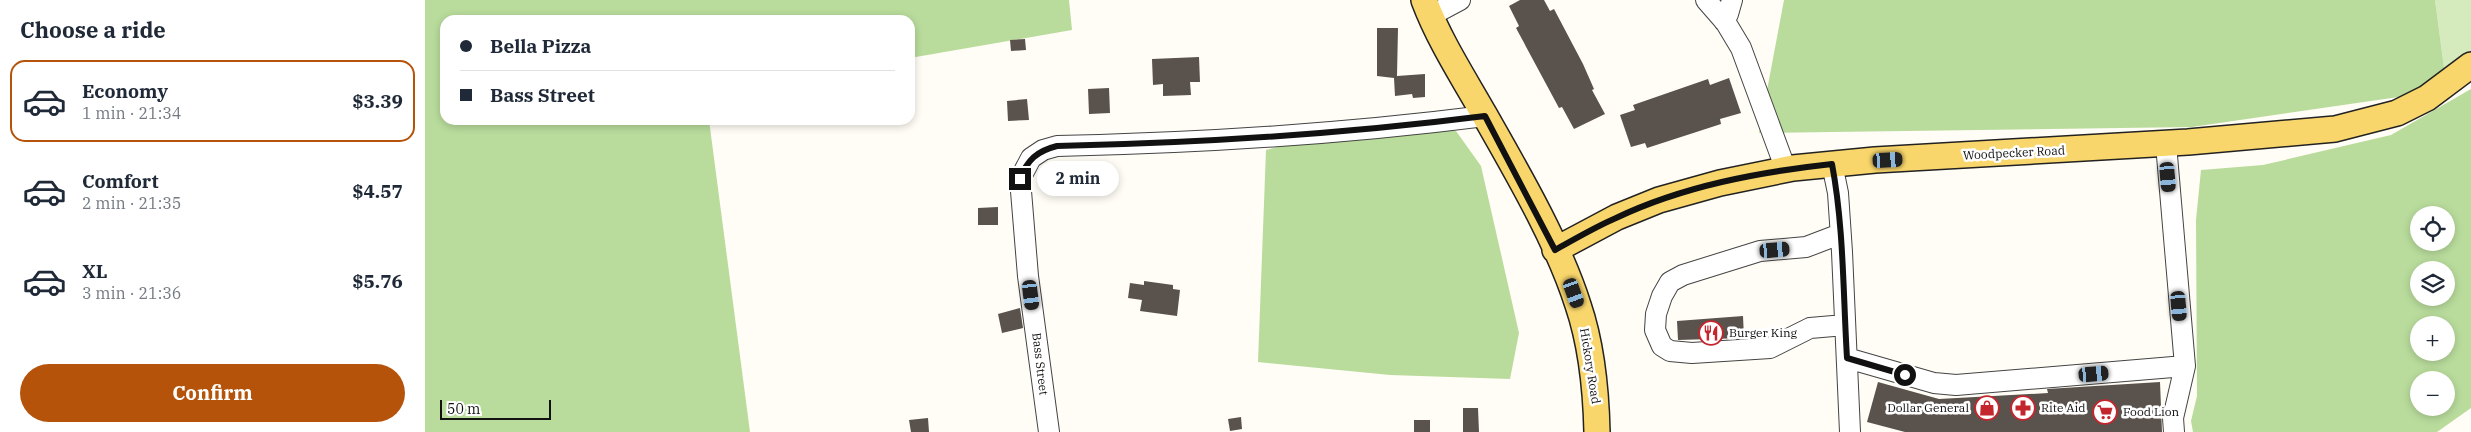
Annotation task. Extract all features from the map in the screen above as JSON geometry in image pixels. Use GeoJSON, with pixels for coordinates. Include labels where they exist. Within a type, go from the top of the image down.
{"type":"FeatureCollection","features":[{"type":"Feature","properties":{"kind":"main road"},"geometry":{"type":"LineString","coordinates":[[1427,8],[1485,116]]}},
{"type":"Feature","properties":{"kind":"main road","name":"Woodpecker Road"},"geometry":{"type":"LineString","coordinates":[[1555,250],[1617,217],[1659,200],[1720,183],[1786,170],[1832,164],[2165,144],[2335,129],[2397,113],[2427,98],[2450,83],[2471,65]]}},
{"type":"Feature","properties":{"kind":"main road","name":"Hickory Road"},"geometry":{"type":"LineString","coordinates":[[1485,116],[1570,280],[1587,337],[1594,379],[1597,432]]}},
{"type":"Feature","properties":{"kind":"street"},"geometry":{"type":"LineString","coordinates":[[1427,8],[1460,0]]}},
{"type":"Feature","properties":{"kind":"street"},"geometry":{"type":"LineString","coordinates":[[1706,0],[1741,48],[1786,170]]}},
{"type":"Feature","properties":{"kind":"street"},"geometry":{"type":"LineString","coordinates":[[1723,21],[1728,14],[1732,0]]}},
{"type":"Feature","properties":{"kind":"street","name":"Bass Street"},"geometry":{"type":"LineString","coordinates":[[1049,432],[1028,276],[1020,179],[1031,158],[1043,150],[1057,146],[1170,144],[1376,130],[1485,116]]}},
{"type":"Feature","properties":{"kind":"street"},"geometry":{"type":"LineString","coordinates":[[2165,144],[2185,366],[2173,418],[2174,432]]}},
{"type":"Feature","properties":{"kind":"street"},"geometry":{"type":"LineString","coordinates":[[1832,164],[1837,193],[1840,234],[1850,432]]}},
{"type":"Feature","properties":{"kind":"street"},"geometry":{"type":"LineString","coordinates":[[1840,234],[1806,247],[1760,251],[1683,275],[1670,282],[1656,314],[1655,330],[1662,346],[1670,351],[1692,353],[1769,348],[1811,328],[1845,325]]}},
{"type":"Feature","properties":{"kind":"street"},"geometry":{"type":"LineString","coordinates":[[1847,358],[1934,383],[1956,385],[2185,366]]}},
{"type":"Feature","properties":{"kind":"green space"},"geometry":{"type":"Polygon","coordinates":[[[425,0],[1069,0],[1072,30],[915,57],[915,15],[440,15],[440,125],[710,125],[750,432],[425,432],[425,0]]]}},
{"type":"Feature","properties":{"kind":"green space"},"geometry":{"type":"Polygon","coordinates":[[[1784,0],[2435,0],[2447,90],[2192,127],[1759,133],[1784,0]]]}},
{"type":"Feature","properties":{"kind":"green space"},"geometry":{"type":"Polygon","coordinates":[[[2435,0],[2471,0],[2471,80],[2447,90],[2435,0]]]}},
{"type":"Feature","properties":{"kind":"green space"},"geometry":{"type":"Polygon","coordinates":[[[2471,89],[2471,408],[2437,432],[2193,432],[2191,421],[2197,396],[2196,220],[2201,170],[2263,165],[2391,135],[2471,89]]]}},
{"type":"Feature","properties":{"kind":"green space"},"geometry":{"type":"Polygon","coordinates":[[[1371,122],[1456,131],[1481,166],[1519,333],[1510,379],[1390,375],[1258,362],[1266,150],[1371,122]]]}},
{"type":"Feature","properties":{"kind":"building"},"geometry":{"type":"Polygon","coordinates":[[[1520,0],[1544,0],[1550,11],[1554,9],[1583,64],[1594,89],[1592,90],[1605,114],[1574,129],[1562,107],[1559,108],[1516,28],[1519,26],[1509,6],[1520,0]]]}},
{"type":"Feature","properties":{"kind":"building"},"geometry":{"type":"Polygon","coordinates":[[[1377,28],[1398,28],[1397,76],[1425,74],[1425,97],[1413,98],[1412,94],[1395,96],[1394,78],[1377,76],[1377,28]]]}},
{"type":"Feature","properties":{"kind":"building"},"geometry":{"type":"Polygon","coordinates":[[[1025,39],[1026,50],[1011,51],[1010,40],[1025,39]]]}},
{"type":"Feature","properties":{"kind":"building"},"geometry":{"type":"Polygon","coordinates":[[[1199,57],[1200,82],[1190,82],[1191,95],[1163,96],[1163,84],[1153,85],[1152,59],[1199,57]]]}},
{"type":"Feature","properties":{"kind":"building"},"geometry":{"type":"Polygon","coordinates":[[[1729,78],[1741,113],[1720,119],[1721,124],[1647,148],[1645,143],[1631,147],[1620,115],[1635,110],[1633,105],[1708,79],[1710,85],[1729,78]]]}},
{"type":"Feature","properties":{"kind":"building"},"geometry":{"type":"Polygon","coordinates":[[[1109,88],[1110,113],[1089,114],[1088,89],[1109,88]]]}},
{"type":"Feature","properties":{"kind":"building"},"geometry":{"type":"Polygon","coordinates":[[[1027,99],[1029,120],[1008,121],[1007,101],[1027,99]]]}},
{"type":"Feature","properties":{"kind":"building"},"geometry":{"type":"Polygon","coordinates":[[[998,207],[998,225],[978,225],[978,208],[998,207]]]}},
{"type":"Feature","properties":{"kind":"building"},"geometry":{"type":"Polygon","coordinates":[[[1144,281],[1173,285],[1173,289],[1180,290],[1177,316],[1140,311],[1142,300],[1128,298],[1130,283],[1144,285],[1144,281]]]}},
{"type":"Feature","properties":{"kind":"building"},"geometry":{"type":"Polygon","coordinates":[[[1020,308],[1023,328],[1002,333],[998,314],[1020,308]]]}},
{"type":"Feature","properties":{"kind":"building","name":"Burger King"},"geometry":{"type":"Polygon","coordinates":[[[1743,316],[1744,338],[1678,340],[1677,321],[1743,316]]]}},
{"type":"Feature","properties":{"kind":"building"},"geometry":{"type":"Polygon","coordinates":[[[1878,382],[1939,399],[2048,393],[2047,389],[2160,382],[2162,432],[1905,432],[1867,422],[1878,382]]]}},
{"type":"Feature","properties":{"kind":"building"},"geometry":{"type":"Polygon","coordinates":[[[1463,408],[1478,408],[1479,432],[1463,432],[1463,408]]]}},
{"type":"Feature","properties":{"kind":"building"},"geometry":{"type":"Polygon","coordinates":[[[1241,417],[1242,429],[1230,431],[1228,419],[1241,417]]]}},
{"type":"Feature","properties":{"kind":"building"},"geometry":{"type":"Polygon","coordinates":[[[928,418],[929,432],[911,432],[909,420],[928,418]]]}},
{"type":"Feature","properties":{"kind":"building"},"geometry":{"type":"Polygon","coordinates":[[[1414,420],[1430,420],[1430,432],[1414,432],[1414,420]]]}},
{"type":"Feature","properties":{"kind":"place","name":"Burger King"},"geometry":{"type":"Point","coordinates":[1711,333]}},
{"type":"Feature","properties":{"kind":"place","name":"Dollar General"},"geometry":{"type":"Point","coordinates":[1987,408]}},
{"type":"Feature","properties":{"kind":"place","name":"Rite Aid"},"geometry":{"type":"Point","coordinates":[2023,408]}},
{"type":"Feature","properties":{"kind":"place","name":"Food Lion"},"geometry":{"type":"Point","coordinates":[2105,412]}},
{"type":"Feature","properties":{"kind":"route"},"geometry":{"type":"LineString","coordinates":[[1020,179],[1024,168],[1031,158],[1043,150],[1057,146],[1170,144],[1376,130],[1485,116],[1517,174],[1555,250],[1617,217],[1659,200],[1751,176],[1793,168],[1832,164],[1837,193],[1842,252],[1847,358],[1905,375]]}}]}
